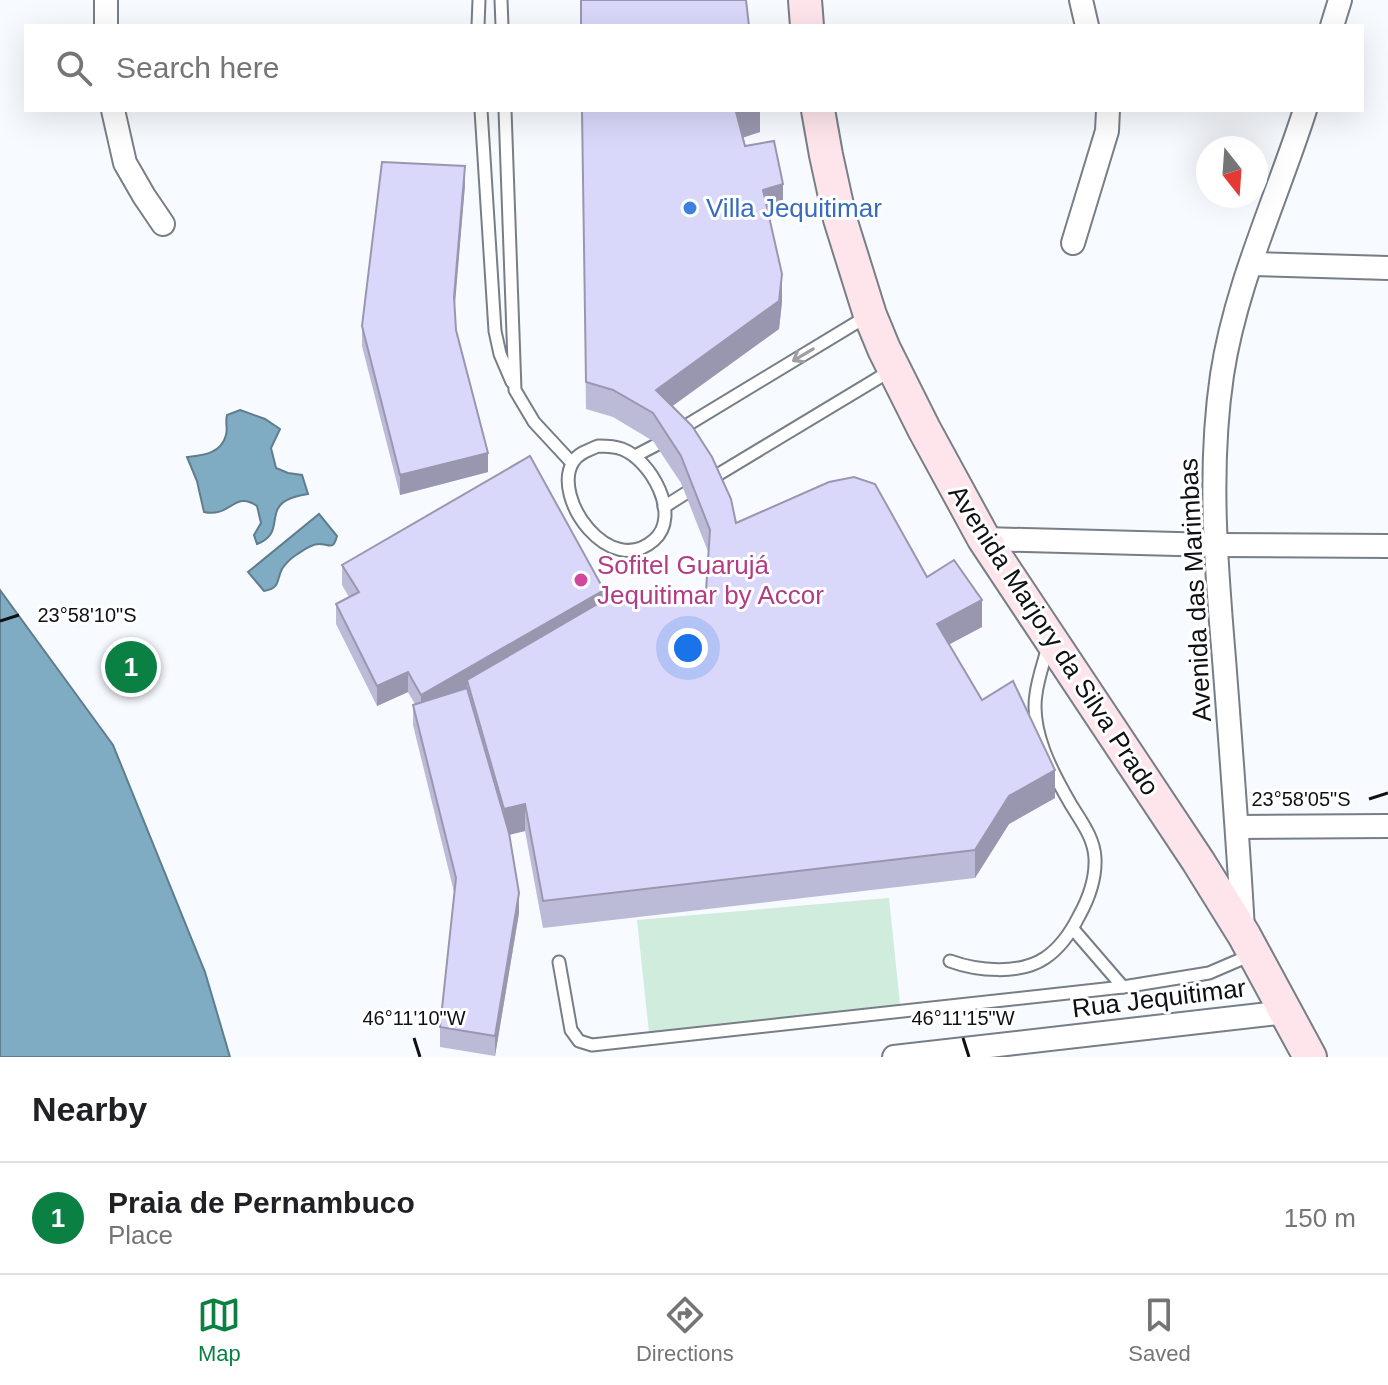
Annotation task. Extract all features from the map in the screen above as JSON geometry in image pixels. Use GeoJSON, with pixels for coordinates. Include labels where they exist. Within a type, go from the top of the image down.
{"type":"FeatureCollection","features":[{"type":"Feature","properties":{"kind":"main road"},"geometry":{"type":"LineString","coordinates":[[805,0],[807,24]]}},
{"type":"Feature","properties":{"kind":"main road","name":"Avenida Marjory da Silva Prado"},"geometry":{"type":"LineString","coordinates":[[818,112],[840,219],[870,315],[924,429],[984,539],[1198,861],[1310,1057]]}},
{"type":"Feature","properties":{"kind":"street"},"geometry":{"type":"LineString","coordinates":[[106,0],[106,24]]}},
{"type":"Feature","properties":{"kind":"street"},"geometry":{"type":"LineString","coordinates":[[1081,0],[1087,24]]}},
{"type":"Feature","properties":{"kind":"street"},"geometry":{"type":"LineString","coordinates":[[1333,24],[1340,0]]}},
{"type":"Feature","properties":{"kind":"street"},"geometry":{"type":"LineString","coordinates":[[113,112],[125,163],[163,224]]}},
{"type":"Feature","properties":{"kind":"street"},"geometry":{"type":"LineString","coordinates":[[1073,243],[1107,131],[1108,112]]}},
{"type":"Feature","properties":{"kind":"street","name":"Avenida das Marimbas"},"geometry":{"type":"LineString","coordinates":[[1248,944],[1215,545],[1216,433],[1222,374],[1234,319],[1304,112]]}},
{"type":"Feature","properties":{"kind":"street"},"geometry":{"type":"LineString","coordinates":[[1251,264],[1388,268]]}},
{"type":"Feature","properties":{"kind":"street"},"geometry":{"type":"LineString","coordinates":[[984,539],[1388,546]]}},
{"type":"Feature","properties":{"kind":"street"},"geometry":{"type":"LineString","coordinates":[[1237,827],[1388,826]]}},
{"type":"Feature","properties":{"kind":"street","name":"Rua Jequitimar"},"geometry":{"type":"LineString","coordinates":[[894,1057],[1286,1012]]}},
{"type":"Feature","properties":{"kind":"lane"},"geometry":{"type":"LineString","coordinates":[[478,24],[479,0]]}},
{"type":"Feature","properties":{"kind":"lane"},"geometry":{"type":"LineString","coordinates":[[501,0],[502,24]]}},
{"type":"Feature","properties":{"kind":"lane"},"geometry":{"type":"LineString","coordinates":[[481,112],[495,331],[500,354],[515,390],[534,422],[572,463]]}},
{"type":"Feature","properties":{"kind":"lane"},"geometry":{"type":"LineString","coordinates":[[505,112],[515,390]]}},
{"type":"Feature","properties":{"kind":"lane"},"geometry":{"type":"LineString","coordinates":[[672,434],[870,315]]}},
{"type":"Feature","properties":{"kind":"lane"},"geometry":{"type":"LineString","coordinates":[[709,480],[894,368]]}},
{"type":"Feature","properties":{"kind":"lane"},"geometry":{"type":"LineString","coordinates":[[635,456],[656,445]]}},
{"type":"Feature","properties":{"kind":"lane"},"geometry":{"type":"LineString","coordinates":[[598,446],[612,446],[635,456],[653,475],[664,507],[664,523],[658,537],[645,547],[631,551],[617,550],[601,542],[582,521],[570,491],[569,478],[572,463],[584,451],[598,446]]}},
{"type":"Feature","properties":{"kind":"lane"},"geometry":{"type":"LineString","coordinates":[[664,507],[686,493]]}},
{"type":"Feature","properties":{"kind":"lane"},"geometry":{"type":"LineString","coordinates":[[950,961],[968,968],[993,969],[1022,967],[1043,960],[1059,947],[1073,929],[1094,882],[1095,855],[1089,834],[1054,776],[1036,716],[1035,694],[1050,638]]}},
{"type":"Feature","properties":{"kind":"lane"},"geometry":{"type":"LineString","coordinates":[[1073,929],[1123,987]]}},
{"type":"Feature","properties":{"kind":"lane"},"geometry":{"type":"LineString","coordinates":[[559,962],[571,1030],[579,1041],[592,1045],[1123,987],[1209,973],[1248,944]]}},
{"type":"Feature","properties":{"kind":"green space"},"geometry":{"type":"Polygon","coordinates":[[[889,898],[901,1014],[650,1042],[637,920],[889,898]]]}},
{"type":"Feature","properties":{"kind":"water"},"geometry":{"type":"Polygon","coordinates":[[[240,410],[265,419],[280,429],[271,448],[276,468],[302,475],[308,494],[282,504],[271,534],[257,544],[254,535],[261,523],[257,506],[243,501],[213,513],[204,512],[197,481],[187,457],[216,450],[226,435],[227,415],[240,410]]]}},
{"type":"Feature","properties":{"kind":"water"},"geometry":{"type":"Polygon","coordinates":[[[319,514],[337,536],[334,544],[316,544],[301,552],[284,567],[276,586],[264,591],[248,572],[319,514]]]}},
{"type":"Feature","properties":{"kind":"water"},"geometry":{"type":"Polygon","coordinates":[[[0,590],[113,745],[205,972],[230,1057],[0,1057],[0,590]]]}},
{"type":"Feature","properties":{"kind":"building"},"geometry":{"type":"Polygon","coordinates":[[[581,0],[746,0],[749,24],[581,24],[581,0]]]}},
{"type":"Feature","properties":{"kind":"building"},"geometry":{"type":"Polygon","coordinates":[[[582,112],[736,112],[745,146],[774,141],[783,184],[763,190],[782,274],[779,301],[656,390],[692,426],[712,457],[731,499],[736,523],[829,482],[854,477],[875,484],[927,577],[954,560],[982,600],[937,624],[982,700],[1013,681],[1055,770],[1009,796],[975,850],[543,901],[525,804],[504,809],[467,680],[601,602],[706,591],[710,530],[681,456],[653,413],[613,390],[586,382],[582,112]]]}},
{"type":"Feature","properties":{"kind":"building"},"geometry":{"type":"Polygon","coordinates":[[[382,162],[465,166],[454,297],[456,330],[488,453],[400,475],[362,326],[382,162]]]}},
{"type":"Feature","properties":{"kind":"building"},"geometry":{"type":"Polygon","coordinates":[[[530,456],[604,590],[421,695],[408,672],[377,686],[336,604],[359,592],[342,565],[530,456]]]}},
{"type":"Feature","properties":{"kind":"building"},"geometry":{"type":"Polygon","coordinates":[[[467,688],[509,833],[519,893],[495,1036],[440,1027],[456,878],[413,705],[467,688]]]}},
{"type":"Feature","properties":{"kind":"place","name":"Villa Jequitimar"},"geometry":{"type":"Point","coordinates":[690,208]}},
{"type":"Feature","properties":{"kind":"place","name":"Sofitel Guarujá Jequitimar by Accor"},"geometry":{"type":"Point","coordinates":[581,580]}},
{"type":"Feature","properties":{"kind":"place","name":"Praia de Pernambuco"},"geometry":{"type":"Point","coordinates":[131,667]}}]}
